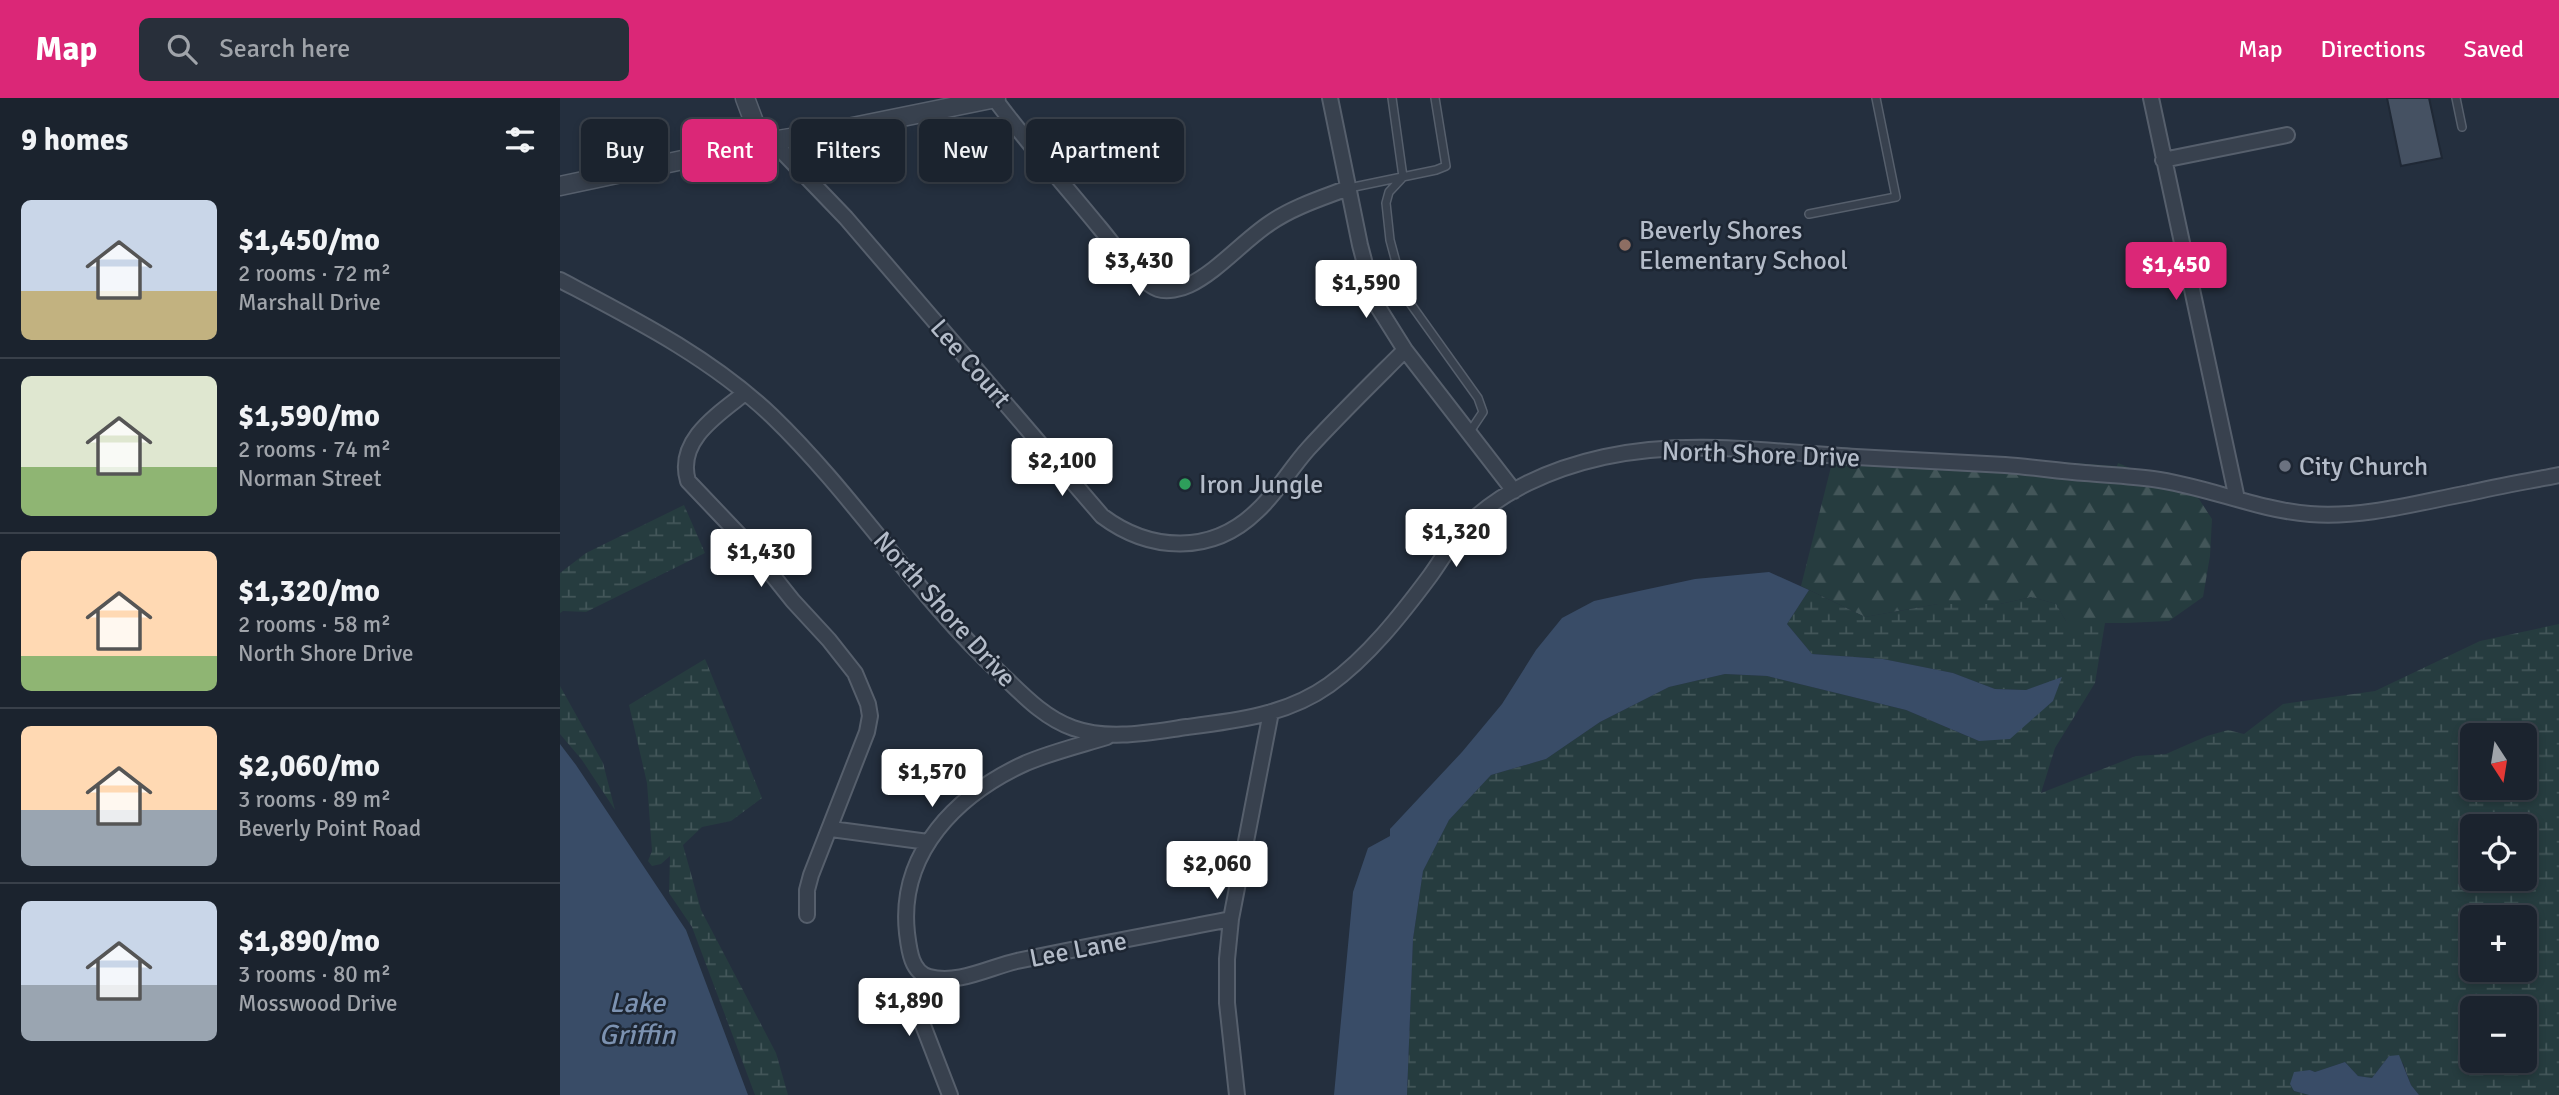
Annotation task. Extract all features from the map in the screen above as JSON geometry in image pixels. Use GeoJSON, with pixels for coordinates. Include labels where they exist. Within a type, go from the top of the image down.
{"type":"FeatureCollection","features":[{"type":"Feature","properties":{"kind":"street"},"geometry":{"type":"LineString","coordinates":[[745,98],[753,119]]}},
{"type":"Feature","properties":{"kind":"street"},"geometry":{"type":"LineString","coordinates":[[777,140],[995,98],[1025,140],[1125,259],[1149,284],[1158,289],[1172,290],[1187,286],[1202,278],[1271,222],[1348,188]]}},
{"type":"Feature","properties":{"kind":"street"},"geometry":{"type":"LineString","coordinates":[[1329,98],[1371,287],[1378,307],[1405,350],[1514,491]]}},
{"type":"Feature","properties":{"kind":"street"},"geometry":{"type":"LineString","coordinates":[[2151,98],[2237,499]]}},
{"type":"Feature","properties":{"kind":"street"},"geometry":{"type":"LineString","coordinates":[[2164,160],[2287,135]]}},
{"type":"Feature","properties":{"kind":"street","name":"Lee Court"},"geometry":{"type":"LineString","coordinates":[[777,146],[846,218],[1102,516],[1135,536],[1175,545],[1194,544],[1212,539],[1246,520],[1258,511],[1294,464],[1327,428],[1405,350]]}},
{"type":"Feature","properties":{"kind":"street"},"geometry":{"type":"LineString","coordinates":[[560,186],[682,160]]}},
{"type":"Feature","properties":{"kind":"street","name":"North Shore Drive"},"geometry":{"type":"LineString","coordinates":[[560,280],[656,330],[745,393],[771,416],[810,456],[953,627],[1030,702],[1074,728],[1116,734],[1233,722],[1271,712],[1313,695],[1347,670],[1388,629],[1466,526],[1486,509],[1514,491],[1574,465],[1604,457],[1674,448],[1727,447],[2011,465],[2151,478],[2309,514],[2388,510],[2559,475]]}},
{"type":"Feature","properties":{"kind":"street"},"geometry":{"type":"LineString","coordinates":[[745,393],[715,416],[688,447],[685,458],[688,481],[746,542],[855,673],[864,691],[870,716],[867,732],[811,875],[807,890],[807,915]]}},
{"type":"Feature","properties":{"kind":"street"},"geometry":{"type":"LineString","coordinates":[[1237,1095],[1227,1003],[1227,959],[1231,919],[1271,712]]}},
{"type":"Feature","properties":{"kind":"street"},"geometry":{"type":"LineString","coordinates":[[950,1095],[921,1020],[919,1007],[926,976],[915,966],[909,952],[905,915],[914,872],[928,842],[953,811],[1000,775],[1030,762],[1116,734]]}},
{"type":"Feature","properties":{"kind":"street"},"geometry":{"type":"LineString","coordinates":[[831,829],[928,842]]}},
{"type":"Feature","properties":{"kind":"street","name":"Lee Lane"},"geometry":{"type":"LineString","coordinates":[[926,976],[953,979],[1013,962],[1231,919]]}},
{"type":"Feature","properties":{"kind":"lane"},"geometry":{"type":"LineString","coordinates":[[1392,98],[1404,177]]}},
{"type":"Feature","properties":{"kind":"lane"},"geometry":{"type":"LineString","coordinates":[[1348,188],[1446,166],[1435,98]]}},
{"type":"Feature","properties":{"kind":"lane"},"geometry":{"type":"LineString","coordinates":[[1810,214],[1896,197],[1876,98]]}},
{"type":"Feature","properties":{"kind":"lane"},"geometry":{"type":"LineString","coordinates":[[2456,98],[2462,127]]}},
{"type":"Feature","properties":{"kind":"lane"},"geometry":{"type":"LineString","coordinates":[[1404,177],[1389,192],[1386,203],[1390,240],[1405,296],[1478,398],[1483,412],[1469,433]]}},
{"type":"Feature","properties":{"kind":"green space"},"geometry":{"type":"Polygon","coordinates":[[[1836,447],[2117,466],[2118,463],[2197,496],[2212,519],[2210,556],[2203,597],[2169,621],[2067,623],[2056,604],[2032,597],[2000,604],[1938,604],[1865,617],[1801,586],[1836,447]]]}},
{"type":"Feature","properties":{"kind":"green space"},"geometry":{"type":"Polygon","coordinates":[[[684,505],[705,553],[586,612],[560,613],[560,573],[586,553],[684,505]]]}},
{"type":"Feature","properties":{"kind":"green space"},"geometry":{"type":"Polygon","coordinates":[[[1809,590],[1865,617],[1938,604],[2000,604],[2032,597],[2056,604],[2067,623],[2105,623],[2095,683],[2055,748],[2041,793],[2136,756],[2166,754],[2228,730],[2244,734],[2283,704],[2375,691],[2480,641],[2559,624],[2559,1095],[2419,1095],[2411,1085],[2403,1063],[2389,1056],[2372,1078],[2358,1076],[2345,1062],[2315,1072],[2310,1070],[2293,1091],[2309,1095],[1407,1095],[1413,939],[1423,871],[1449,820],[1491,775],[1546,759],[1600,722],[1669,687],[1725,674],[1767,676],[1906,710],[1979,741],[2053,701],[2061,678],[2026,690],[1995,689],[1953,673],[1883,659],[1812,654],[1787,624],[1809,590]]]}},
{"type":"Feature","properties":{"kind":"green space"},"geometry":{"type":"Polygon","coordinates":[[[705,659],[762,798],[731,821],[702,827],[683,845],[701,910],[776,1053],[788,1095],[755,1095],[692,927],[669,893],[670,856],[661,864],[652,866],[648,861],[652,851],[647,783],[629,705],[705,659]]]}},
{"type":"Feature","properties":{"kind":"green space"},"geometry":{"type":"Polygon","coordinates":[[[560,686],[603,763],[615,810],[582,760],[560,734],[560,686]]]}},
{"type":"Feature","properties":{"kind":"water"},"geometry":{"type":"Polygon","coordinates":[[[1769,572],[1809,590],[1787,624],[1812,654],[1883,659],[1953,673],[1995,689],[2026,690],[2062,677],[2053,701],[2010,739],[1979,741],[1906,710],[1767,676],[1725,674],[1669,687],[1600,722],[1546,759],[1491,775],[1449,820],[1423,871],[1413,939],[1407,1095],[1334,1095],[1353,892],[1368,848],[1390,836],[1390,829],[1462,752],[1502,704],[1536,650],[1562,618],[1594,601],[1639,591],[1695,579],[1769,572]]]}},
{"type":"Feature","properties":{"kind":"water","name":"Lake Griffin"},"geometry":{"type":"Polygon","coordinates":[[[560,744],[686,930],[748,1095],[560,1095],[560,744]]]}},
{"type":"Feature","properties":{"kind":"water"},"geometry":{"type":"Polygon","coordinates":[[[2399,1055],[2411,1085],[2419,1095],[2309,1095],[2294,1091],[2290,1084],[2294,1072],[2315,1072],[2345,1062],[2358,1076],[2372,1078],[2389,1056],[2399,1055]]]}},
{"type":"Feature","properties":{"kind":"building"},"geometry":{"type":"Polygon","coordinates":[[[2387,98],[2429,98],[2442,158],[2401,166],[2387,98]]]}},
{"type":"Feature","properties":{"kind":"place","name":"Beverly Shores Elementary School"},"geometry":{"type":"Point","coordinates":[1625,245]}},
{"type":"Feature","properties":{"kind":"place","name":"City Church"},"geometry":{"type":"Point","coordinates":[2285,466]}},
{"type":"Feature","properties":{"kind":"place","name":"Iron Jungle"},"geometry":{"type":"Point","coordinates":[1185,484]}}]}
